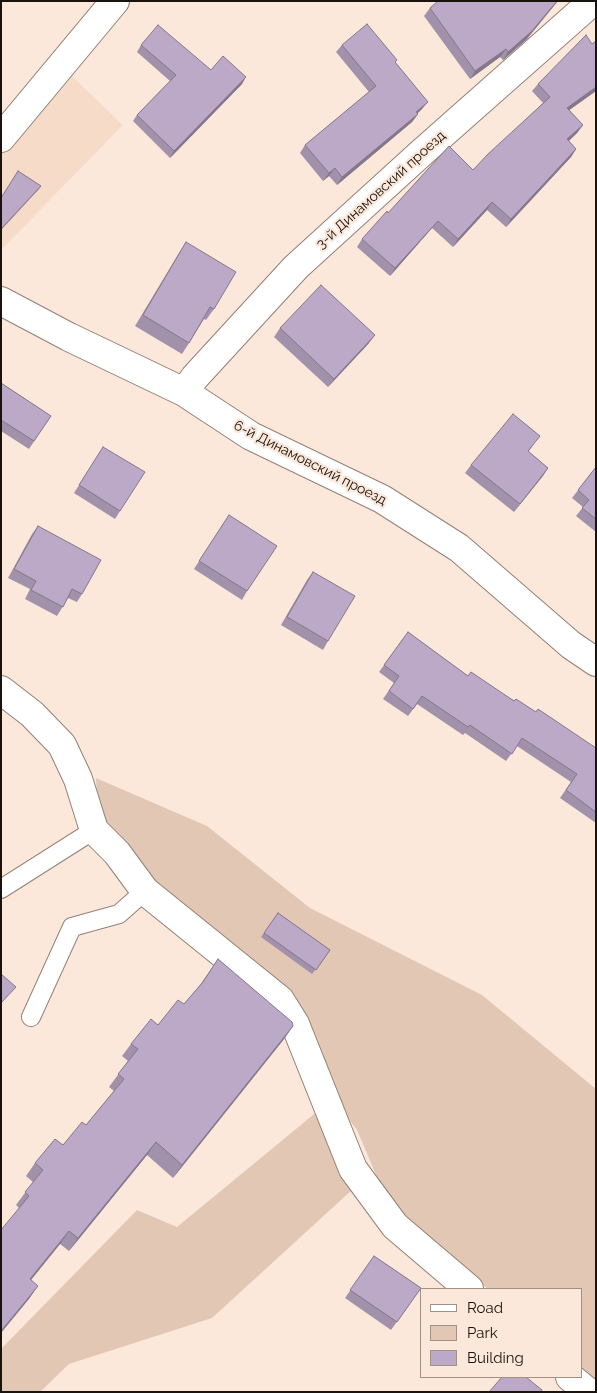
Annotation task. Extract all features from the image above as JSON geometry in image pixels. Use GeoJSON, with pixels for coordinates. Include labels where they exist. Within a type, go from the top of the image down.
{"type":"FeatureCollection","features":[{"type":"Feature","properties":{"kind":"street"},"geometry":{"type":"LineString","coordinates":[[1,138],[115,1]]}},
{"type":"Feature","properties":{"kind":"street","name":"3-й Динамовский проезд"},"geometry":{"type":"LineString","coordinates":[[184,392],[194,377],[296,267],[593,1]]}},
{"type":"Feature","properties":{"kind":"street","name":"6-й Динамовский проезд"},"geometry":{"type":"LineString","coordinates":[[1,301],[69,337],[184,392],[251,436],[382,499],[459,548],[571,645],[596,662]]}},
{"type":"Feature","properties":{"kind":"street"},"geometry":{"type":"LineString","coordinates":[[1,690],[32,714],[62,745],[78,779],[94,830],[116,853],[145,891],[280,1000],[295,1024],[353,1168],[395,1226],[468,1288]]}},
{"type":"Feature","properties":{"kind":"street"},"geometry":{"type":"LineString","coordinates":[[571,1378],[588,1392]]}},
{"type":"Feature","properties":{"kind":"lane"},"geometry":{"type":"LineString","coordinates":[[1,889],[94,830]]}},
{"type":"Feature","properties":{"kind":"lane"},"geometry":{"type":"LineString","coordinates":[[31,1017],[72,927],[119,914],[145,891]]}},
{"type":"Feature","properties":{"kind":"shaded area"},"geometry":{"type":"Polygon","coordinates":[[[71,75],[123,125],[1,250],[1,154],[71,75]]]}},
{"type":"Feature","properties":{"kind":"green space"},"geometry":{"type":"Polygon","coordinates":[[[96,778],[207,826],[310,908],[482,995],[596,1089],[596,1382],[582,1370],[582,1288],[487,1288],[400,1214],[382,1189],[357,1130],[337,1103],[195,918],[142,869],[98,817],[96,778]]]}},
{"type":"Feature","properties":{"kind":"green space"},"geometry":{"type":"Polygon","coordinates":[[[319,1110],[352,1190],[212,1318],[69,1364],[40,1392],[1,1392],[1,1349],[137,1210],[177,1227],[319,1110]]]}},
{"type":"Feature","properties":{"kind":"building"},"geometry":{"type":"Polygon","coordinates":[[[438,1],[557,1],[532,31],[508,52],[506,49],[475,71],[430,8],[438,1]]]}},
{"type":"Feature","properties":{"kind":"building"},"geometry":{"type":"Polygon","coordinates":[[[367,24],[428,102],[416,112],[418,114],[342,177],[335,168],[329,173],[305,145],[376,86],[342,45],[367,24]]]}},
{"type":"Feature","properties":{"kind":"building"},"geometry":{"type":"Polygon","coordinates":[[[158,25],[211,70],[223,56],[246,77],[174,151],[137,115],[176,75],[141,45],[158,25]]]}},
{"type":"Feature","properties":{"kind":"building"},"geometry":{"type":"Polygon","coordinates":[[[586,35],[592,44],[596,41],[596,87],[567,108],[583,125],[567,139],[576,149],[511,219],[492,202],[458,239],[438,221],[395,268],[362,239],[449,146],[473,170],[550,97],[538,84],[586,35]]]}},
{"type":"Feature","properties":{"kind":"building"},"geometry":{"type":"Polygon","coordinates":[[[18,171],[41,186],[1,229],[1,198],[18,171]]]}},
{"type":"Feature","properties":{"kind":"building"},"geometry":{"type":"Polygon","coordinates":[[[186,242],[236,272],[214,309],[210,307],[189,343],[143,315],[186,242]]]}},
{"type":"Feature","properties":{"kind":"building"},"geometry":{"type":"Polygon","coordinates":[[[321,285],[375,335],[334,379],[280,328],[321,285]]]}},
{"type":"Feature","properties":{"kind":"building"},"geometry":{"type":"Polygon","coordinates":[[[1,383],[51,416],[34,441],[1,420],[1,383]]]}},
{"type":"Feature","properties":{"kind":"building"},"geometry":{"type":"Polygon","coordinates":[[[513,414],[540,436],[528,451],[548,468],[520,504],[471,465],[513,414]]]}},
{"type":"Feature","properties":{"kind":"building"},"geometry":{"type":"Polygon","coordinates":[[[103,447],[145,472],[120,511],[79,485],[103,447]]]}},
{"type":"Feature","properties":{"kind":"building"},"geometry":{"type":"Polygon","coordinates":[[[596,467],[596,519],[582,508],[589,500],[578,490],[596,467]]]}},
{"type":"Feature","properties":{"kind":"building"},"geometry":{"type":"Polygon","coordinates":[[[229,515],[277,546],[247,591],[199,561],[229,515]]]}},
{"type":"Feature","properties":{"kind":"building"},"geometry":{"type":"Polygon","coordinates":[[[38,526],[101,560],[82,594],[72,589],[63,607],[31,590],[36,581],[14,569],[38,526]]]}},
{"type":"Feature","properties":{"kind":"building"},"geometry":{"type":"Polygon","coordinates":[[[313,572],[355,596],[328,641],[287,617],[313,572]]]}},
{"type":"Feature","properties":{"kind":"building"},"geometry":{"type":"Polygon","coordinates":[[[408,632],[468,676],[471,672],[514,701],[516,699],[536,712],[538,709],[596,748],[596,812],[566,790],[577,774],[522,738],[512,754],[470,725],[468,727],[422,696],[413,709],[389,691],[399,676],[384,665],[408,632]]]}},
{"type":"Feature","properties":{"kind":"building"},"geometry":{"type":"Polygon","coordinates":[[[278,913],[330,950],[316,970],[264,933],[278,913]]]}},
{"type":"Feature","properties":{"kind":"building"},"geometry":{"type":"Polygon","coordinates":[[[218,959],[292,1022],[293,1026],[182,1165],[156,1142],[78,1238],[69,1231],[30,1279],[38,1286],[1,1331],[1,1230],[29,1196],[25,1192],[43,1170],[35,1163],[55,1139],[63,1145],[82,1122],[86,1125],[124,1079],[118,1074],[138,1049],[131,1044],[151,1019],[158,1025],[178,1000],[184,1004],[203,982],[218,959]]]}},
{"type":"Feature","properties":{"kind":"building"},"geometry":{"type":"Polygon","coordinates":[[[1,974],[16,987],[1,1003],[1,974]]]}},
{"type":"Feature","properties":{"kind":"building"},"geometry":{"type":"Polygon","coordinates":[[[374,1256],[421,1288],[397,1322],[350,1290],[374,1256]]]}},
{"type":"Feature","properties":{"kind":"building"},"geometry":{"type":"Polygon","coordinates":[[[501,1378],[527,1378],[542,1390],[541,1392],[489,1392],[501,1378]]]}}]}
